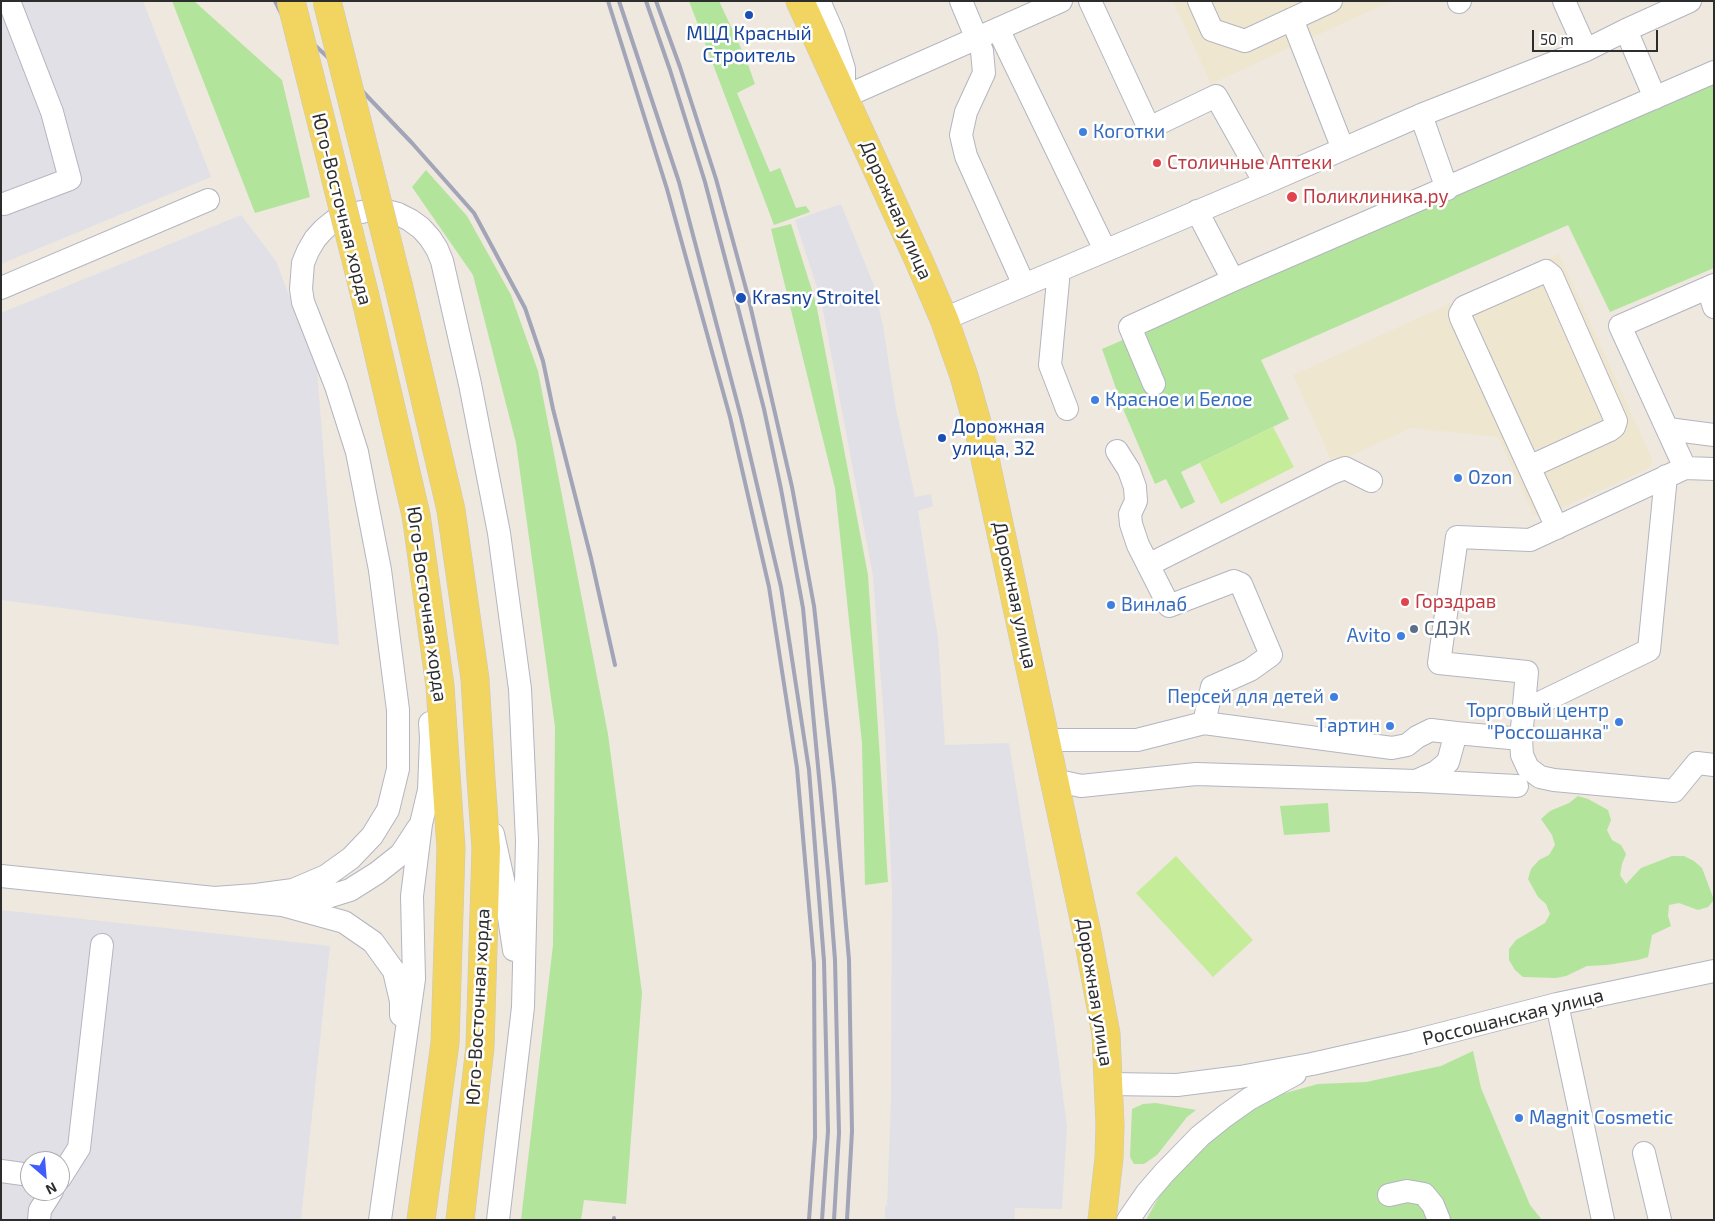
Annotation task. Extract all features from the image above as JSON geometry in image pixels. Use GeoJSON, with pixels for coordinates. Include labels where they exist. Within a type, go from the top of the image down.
{"type":"FeatureCollection","features":[{"type":"Feature","properties":{"kind":"main road","name":"Юго-Восточная хорда"},"geometry":{"type":"LineString","coordinates":[[291,1],[416,514],[440,686],[451,848],[445,1043],[421,1220]]}},
{"type":"Feature","properties":{"kind":"main road","name":"Юго-Восточная хорда"},"geometry":{"type":"LineString","coordinates":[[327,1],[399,288],[451,510],[475,679],[486,848],[480,1047],[460,1220]]}},
{"type":"Feature","properties":{"kind":"main road","name":"Дорожная улица"},"geometry":{"type":"LineString","coordinates":[[800,1],[920,261],[944,319],[964,376],[978,426],[1087,932],[1106,1034],[1109,1084],[1109,1158],[1102,1220]]}},
{"type":"Feature","properties":{"kind":"street"},"geometry":{"type":"LineString","coordinates":[[4,204],[70,179],[52,112],[9,1]]}},
{"type":"Feature","properties":{"kind":"street"},"geometry":{"type":"LineString","coordinates":[[819,1],[834,33],[844,68],[844,97],[1061,1]]}},
{"type":"Feature","properties":{"kind":"street"},"geometry":{"type":"LineString","coordinates":[[961,1],[982,51],[984,72],[966,112],[961,135],[966,156],[1024,285]]}},
{"type":"Feature","properties":{"kind":"street"},"geometry":{"type":"LineString","coordinates":[[1090,1],[1149,128],[1216,96],[1265,183]]}},
{"type":"Feature","properties":{"kind":"street"},"geometry":{"type":"LineString","coordinates":[[1199,1],[1212,30],[1245,41],[1331,1]]}},
{"type":"Feature","properties":{"kind":"street"},"geometry":{"type":"LineString","coordinates":[[1564,1],[1586,50]]}},
{"type":"Feature","properties":{"kind":"street"},"geometry":{"type":"LineString","coordinates":[[944,319],[1421,115],[1586,50],[1690,1]]}},
{"type":"Feature","properties":{"kind":"street"},"geometry":{"type":"LineString","coordinates":[[1292,19],[1343,149]]}},
{"type":"Feature","properties":{"kind":"street"},"geometry":{"type":"LineString","coordinates":[[998,29],[1105,250]]}},
{"type":"Feature","properties":{"kind":"street"},"geometry":{"type":"LineString","coordinates":[[1626,30],[1654,98]]}},
{"type":"Feature","properties":{"kind":"street"},"geometry":{"type":"LineString","coordinates":[[1154,384],[1130,327],[1233,280],[1714,72]]}},
{"type":"Feature","properties":{"kind":"street"},"geometry":{"type":"LineString","coordinates":[[1421,115],[1447,189]]}},
{"type":"Feature","properties":{"kind":"street"},"geometry":{"type":"LineString","coordinates":[[1,288],[208,200]]}},
{"type":"Feature","properties":{"kind":"street"},"geometry":{"type":"LineString","coordinates":[[214,898],[293,890],[326,876],[351,858],[372,836],[388,810],[398,769],[398,710],[380,570],[357,452],[336,386],[303,302],[301,276],[305,257],[315,239],[334,221],[346,215],[372,210],[398,214],[421,228],[437,249],[442,262],[470,384],[500,533],[520,699],[527,841],[523,1007],[498,1220]]}},
{"type":"Feature","properties":{"kind":"street"},"geometry":{"type":"LineString","coordinates":[[1197,211],[1233,280]]}},
{"type":"Feature","properties":{"kind":"street"},"geometry":{"type":"LineString","coordinates":[[1059,270],[1050,365],[1067,409]]}},
{"type":"Feature","properties":{"kind":"street"},"geometry":{"type":"LineString","coordinates":[[1529,467],[1610,430],[1614,427],[1616,421],[1552,276],[1546,271],[1464,307],[1460,314],[1529,467],[1557,528]]}},
{"type":"Feature","properties":{"kind":"street"},"geometry":{"type":"LineString","coordinates":[[1523,711],[1649,650],[1676,472],[1668,429],[1620,326],[1712,293]]}},
{"type":"Feature","properties":{"kind":"street"},"geometry":{"type":"LineString","coordinates":[[1668,429],[1714,435]]}},
{"type":"Feature","properties":{"kind":"street"},"geometry":{"type":"LineString","coordinates":[[1117,451],[1129,470],[1135,487],[1136,502],[1130,514],[1131,524],[1138,545],[1169,606],[1234,581],[1241,584],[1270,655],[1250,670],[1212,687],[1204,722]]}},
{"type":"Feature","properties":{"kind":"street"},"geometry":{"type":"LineString","coordinates":[[1148,565],[1332,472],[1345,468],[1371,481]]}},
{"type":"Feature","properties":{"kind":"street"},"geometry":{"type":"LineString","coordinates":[[1714,469],[1676,472],[1530,540],[1457,537],[1439,663],[1527,672],[1520,739],[1522,756],[1528,768],[1540,777],[1554,780],[1674,791],[1697,763],[1714,764]]}},
{"type":"Feature","properties":{"kind":"street"},"geometry":{"type":"LineString","coordinates":[[380,1220],[414,979],[412,896],[421,824],[429,790],[431,738],[416,514]]}},
{"type":"Feature","properties":{"kind":"street"},"geometry":{"type":"LineString","coordinates":[[1046,740],[1137,740],[1204,722],[1392,748],[1407,745],[1431,730],[1520,739]]}},
{"type":"Feature","properties":{"kind":"street"},"geometry":{"type":"LineString","coordinates":[[1416,781],[1436,772],[1448,762],[1456,733]]}},
{"type":"Feature","properties":{"kind":"street"},"geometry":{"type":"LineString","coordinates":[[1054,780],[1081,786],[1196,774],[1517,786]]}},
{"type":"Feature","properties":{"kind":"street"},"geometry":{"type":"LineString","coordinates":[[481,779],[504,884],[523,1007]]}},
{"type":"Feature","properties":{"kind":"street"},"geometry":{"type":"LineString","coordinates":[[282,905],[321,899],[350,890],[378,873],[401,854],[421,824]]}},
{"type":"Feature","properties":{"kind":"street"},"geometry":{"type":"LineString","coordinates":[[1,876],[282,905],[344,922],[373,942],[394,971],[401,1000],[401,1063]]}},
{"type":"Feature","properties":{"kind":"street"},"geometry":{"type":"LineString","coordinates":[[70,1162],[79,1148],[102,945]]}},
{"type":"Feature","properties":{"kind":"street","name":"Россошанская улица"},"geometry":{"type":"LineString","coordinates":[[1109,1084],[1178,1085],[1240,1077],[1312,1064],[1410,1042],[1557,1004],[1714,971]]}},
{"type":"Feature","properties":{"kind":"street"},"geometry":{"type":"LineString","coordinates":[[1557,1004],[1603,1220]]}},
{"type":"Feature","properties":{"kind":"street","name":"Россошанская улица"},"geometry":{"type":"LineString","coordinates":[[1128,1220],[1146,1194],[1200,1136],[1225,1116],[1271,1086],[1312,1064]]}},
{"type":"Feature","properties":{"kind":"street"},"geometry":{"type":"LineString","coordinates":[[1644,1153],[1660,1220]]}},
{"type":"Feature","properties":{"kind":"street"},"geometry":{"type":"LineString","coordinates":[[1,1171],[20,1173]]}},
{"type":"Feature","properties":{"kind":"street"},"geometry":{"type":"LineString","coordinates":[[1389,1195],[1407,1191],[1424,1194],[1434,1205],[1439,1220]]}},
{"type":"Feature","properties":{"kind":"street"},"geometry":{"type":"LineString","coordinates":[[38,1220],[40,1210],[46,1201]]}},
{"type":"Feature","properties":{"kind":"shaded area"},"geometry":{"type":"Polygon","coordinates":[[[1,1],[143,1],[211,177],[1,264],[1,1]]]}},
{"type":"Feature","properties":{"kind":"shaded area"},"geometry":{"type":"Polygon","coordinates":[[[1173,1],[1391,1],[1211,84],[1173,1]]]}},
{"type":"Feature","properties":{"kind":"shaded area"},"geometry":{"type":"Polygon","coordinates":[[[841,204],[873,283],[883,326],[896,409],[915,497],[931,494],[933,506],[918,511],[938,638],[945,745],[1009,743],[1051,1001],[1067,1127],[1062,1209],[1015,1208],[1014,1220],[885,1220],[891,1099],[892,891],[885,733],[873,576],[821,300],[795,220],[841,204]]]}},
{"type":"Feature","properties":{"kind":"shaded area"},"geometry":{"type":"Polygon","coordinates":[[[241,215],[276,261],[317,370],[339,645],[1,600],[1,313],[241,215]]]}},
{"type":"Feature","properties":{"kind":"shaded area"},"geometry":{"type":"Polygon","coordinates":[[[1559,254],[1653,461],[1648,469],[1541,517],[1533,514],[1498,437],[1411,428],[1333,464],[1293,375],[1559,254]]]}},
{"type":"Feature","properties":{"kind":"shaded area"},"geometry":{"type":"Polygon","coordinates":[[[1,910],[330,946],[301,1220],[1,1220],[1,910]]]}},
{"type":"Feature","properties":{"kind":"green space"},"geometry":{"type":"Polygon","coordinates":[[[172,1],[194,1],[282,80],[310,197],[255,213],[172,1]]]}},
{"type":"Feature","properties":{"kind":"green space"},"geometry":{"type":"Polygon","coordinates":[[[689,1],[719,1],[746,59],[755,84],[737,93],[770,172],[780,168],[796,208],[806,206],[810,212],[774,225],[689,1]]]}},
{"type":"Feature","properties":{"kind":"green space"},"geometry":{"type":"Polygon","coordinates":[[[1714,84],[1714,268],[1610,312],[1568,225],[1261,360],[1289,419],[1181,472],[1195,502],[1181,509],[1166,479],[1155,484],[1124,411],[1102,349],[1714,84]]]}},
{"type":"Feature","properties":{"kind":"green space"},"geometry":{"type":"Polygon","coordinates":[[[426,170],[467,216],[511,295],[538,371],[608,734],[642,993],[626,1204],[584,1200],[581,1220],[521,1220],[553,945],[555,727],[516,443],[473,275],[412,187],[426,170]]]}},
{"type":"Feature","properties":{"kind":"green space"},"geometry":{"type":"Polygon","coordinates":[[[791,224],[816,303],[868,575],[888,882],[865,885],[862,743],[835,488],[771,229],[791,224]]]}},
{"type":"Feature","properties":{"kind":"green space"},"geometry":{"type":"Polygon","coordinates":[[[1273,427],[1294,467],[1221,504],[1200,463],[1273,427]]]}},
{"type":"Feature","properties":{"kind":"green space"},"geometry":{"type":"Polygon","coordinates":[[[1578,796],[1588,799],[1608,810],[1611,820],[1607,830],[1612,840],[1621,845],[1626,854],[1620,875],[1626,884],[1641,868],[1672,856],[1684,856],[1702,868],[1714,900],[1708,907],[1698,910],[1679,903],[1669,905],[1668,916],[1671,926],[1652,935],[1648,957],[1607,965],[1587,966],[1566,976],[1556,978],[1523,977],[1515,970],[1509,960],[1509,949],[1516,940],[1545,923],[1550,914],[1546,904],[1538,897],[1528,879],[1531,869],[1539,860],[1549,855],[1555,845],[1552,835],[1541,819],[1550,811],[1569,803],[1578,796]]]}},
{"type":"Feature","properties":{"kind":"green space"},"geometry":{"type":"Polygon","coordinates":[[[1328,803],[1330,832],[1284,835],[1280,806],[1328,803]]]}},
{"type":"Feature","properties":{"kind":"green space"},"geometry":{"type":"Polygon","coordinates":[[[1176,856],[1253,940],[1213,977],[1136,893],[1176,856]]]}},
{"type":"Feature","properties":{"kind":"green space"},"geometry":{"type":"Polygon","coordinates":[[[1473,1051],[1481,1088],[1530,1205],[1542,1220],[1146,1220],[1160,1195],[1195,1155],[1228,1124],[1264,1099],[1318,1084],[1366,1082],[1441,1066],[1473,1051]]]}},
{"type":"Feature","properties":{"kind":"green space"},"geometry":{"type":"Polygon","coordinates":[[[1156,1103],[1196,1110],[1187,1117],[1157,1155],[1144,1164],[1134,1164],[1130,1157],[1132,1109],[1143,1104],[1156,1103]]]}},
{"type":"Feature","properties":{"kind":"railway"},"geometry":{"type":"LineString","coordinates":[[275,1],[282,15],[346,74],[412,143],[474,213],[525,308],[543,361],[615,665]]}},
{"type":"Feature","properties":{"kind":"railway"},"geometry":{"type":"LineString","coordinates":[[608,1],[667,189],[730,417],[769,587],[797,768],[814,963],[815,1137],[809,1220]]}},
{"type":"Feature","properties":{"kind":"railway"},"geometry":{"type":"LineString","coordinates":[[619,1],[679,182],[741,417],[781,587],[809,770],[824,961],[828,1131],[822,1220]]}},
{"type":"Feature","properties":{"kind":"railway"},"geometry":{"type":"LineString","coordinates":[[646,1],[705,182],[736,300],[764,409],[803,608],[835,960],[839,1133],[834,1220]]}},
{"type":"Feature","properties":{"kind":"railway"},"geometry":{"type":"LineString","coordinates":[[656,1],[680,67],[716,179],[748,296],[792,487],[814,606],[834,786],[849,960],[852,1131],[847,1220]]}},
{"type":"Feature","properties":{"kind":"place","name":"МЦД Красный Строитель"},"geometry":{"type":"Point","coordinates":[749,15]}},
{"type":"Feature","properties":{"kind":"place","name":"Коготки"},"geometry":{"type":"Point","coordinates":[1083,132]}},
{"type":"Feature","properties":{"kind":"place","name":"Столичные Аптеки"},"geometry":{"type":"Point","coordinates":[1157,163]}},
{"type":"Feature","properties":{"kind":"place","name":"Поликлиника.ру"},"geometry":{"type":"Point","coordinates":[1292,197]}},
{"type":"Feature","properties":{"kind":"place","name":"Krasny Stroitel"},"geometry":{"type":"Point","coordinates":[741,298]}},
{"type":"Feature","properties":{"kind":"place","name":"Красное и Белое"},"geometry":{"type":"Point","coordinates":[1095,400]}},
{"type":"Feature","properties":{"kind":"place","name":"Дорожная улица, 32"},"geometry":{"type":"Point","coordinates":[942,438]}},
{"type":"Feature","properties":{"kind":"place","name":"Ozon"},"geometry":{"type":"Point","coordinates":[1458,478]}},
{"type":"Feature","properties":{"kind":"place","name":"Горздрав"},"geometry":{"type":"Point","coordinates":[1405,602]}},
{"type":"Feature","properties":{"kind":"place","name":"Винлаб"},"geometry":{"type":"Point","coordinates":[1111,605]}},
{"type":"Feature","properties":{"kind":"place","name":"СДЭК"},"geometry":{"type":"Point","coordinates":[1414,629]}},
{"type":"Feature","properties":{"kind":"place","name":"Avito"},"geometry":{"type":"Point","coordinates":[1401,636]}},
{"type":"Feature","properties":{"kind":"place","name":"Персей для детей"},"geometry":{"type":"Point","coordinates":[1334,697]}},
{"type":"Feature","properties":{"kind":"place","name":"Торговый центр \"Россошанка\""},"geometry":{"type":"Point","coordinates":[1619,722]}},
{"type":"Feature","properties":{"kind":"place","name":"Тартин"},"geometry":{"type":"Point","coordinates":[1390,726]}},
{"type":"Feature","properties":{"kind":"place","name":"Magnit Cosmetic"},"geometry":{"type":"Point","coordinates":[1519,1118]}}]}
